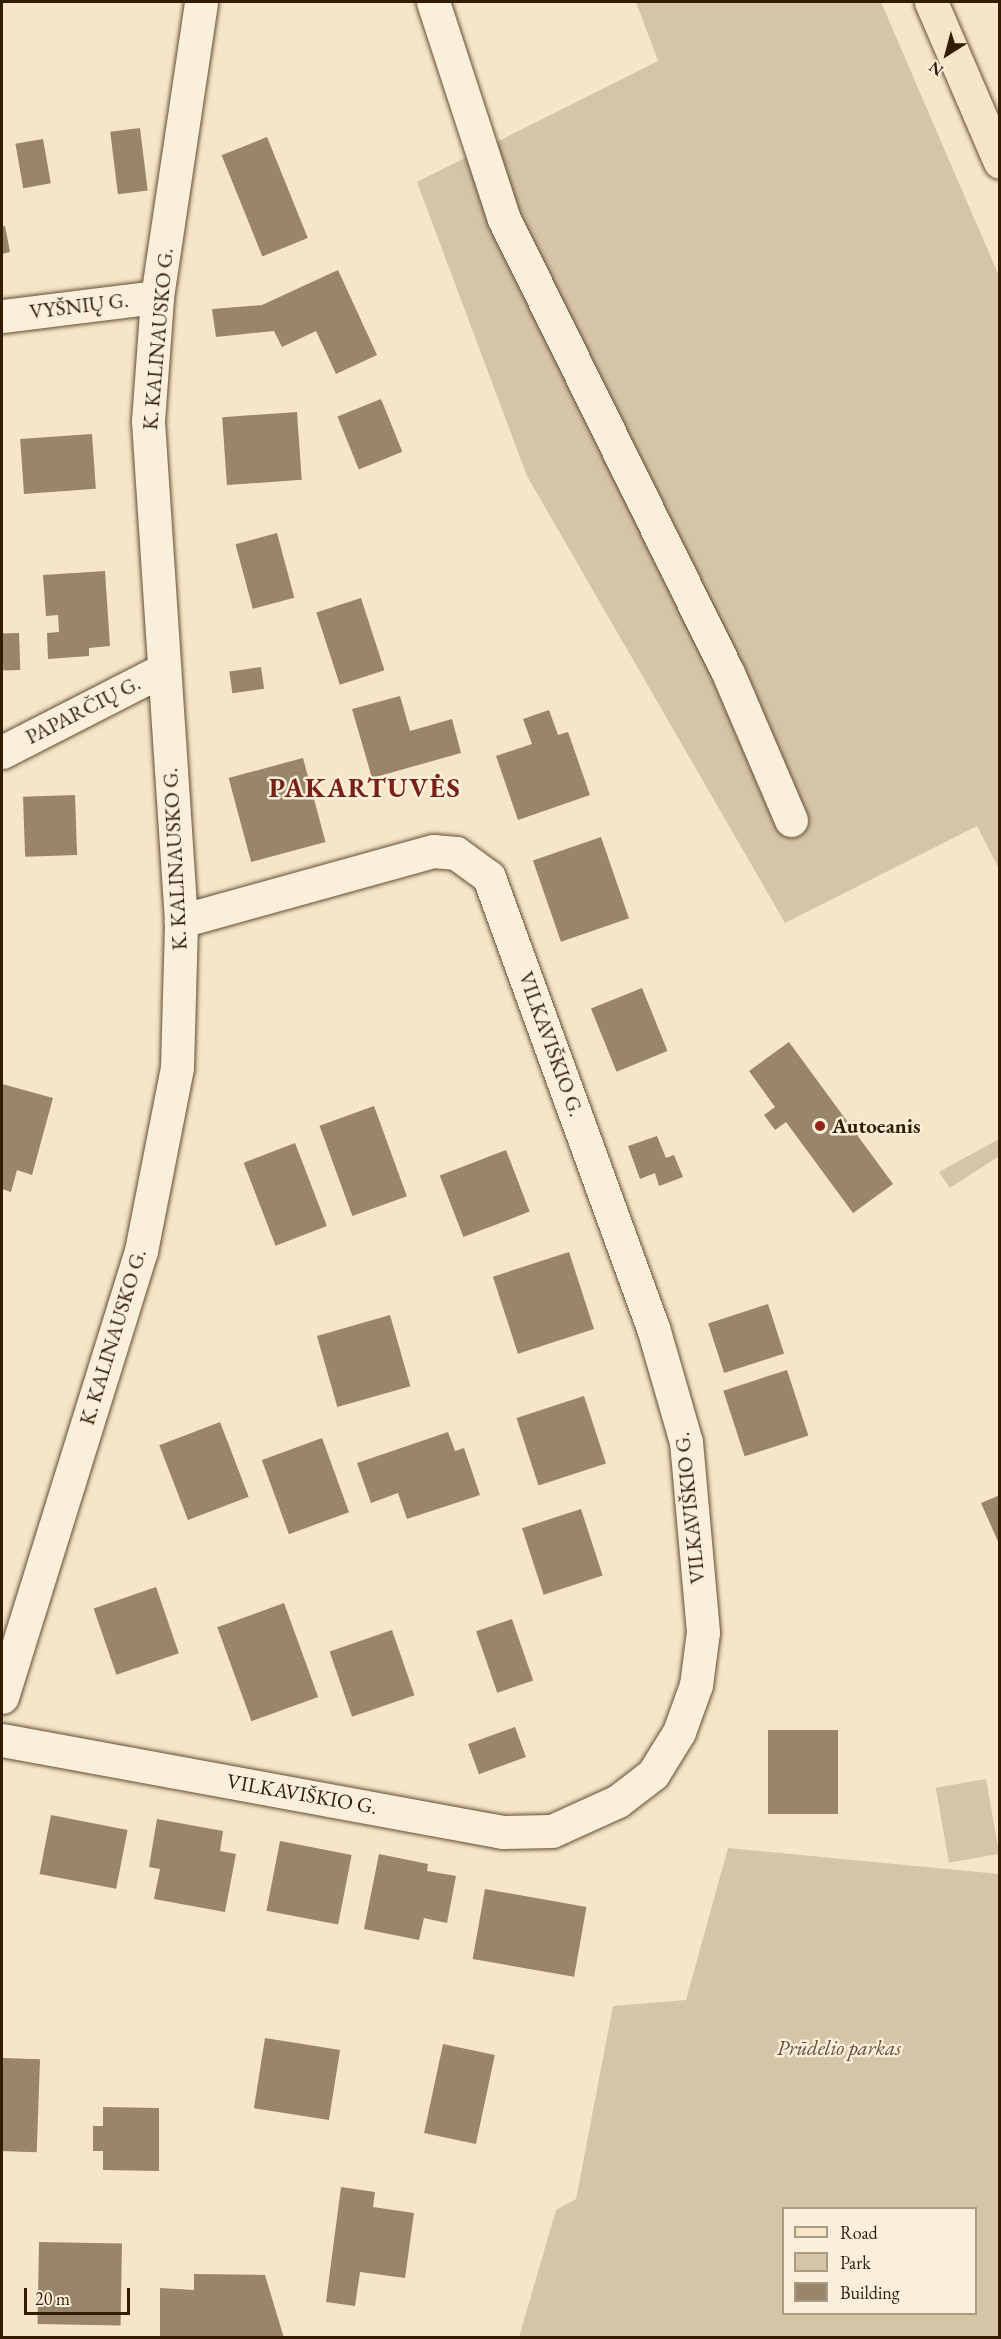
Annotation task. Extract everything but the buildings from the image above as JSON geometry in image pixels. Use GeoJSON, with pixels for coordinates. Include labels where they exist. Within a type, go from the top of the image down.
{"type":"FeatureCollection","features":[{"type":"Feature","properties":{"kind":"main road"},"geometry":{"type":"LineString","coordinates":[[931,2],[999,162]]}},
{"type":"Feature","properties":{"kind":"street","name":"K. KALINAUSKO G."},"geometry":{"type":"LineString","coordinates":[[2,1697],[141,1251],[177,1067],[181,921],[148,421],[157,297],[201,2]]}},
{"type":"Feature","properties":{"kind":"street"},"geometry":{"type":"LineString","coordinates":[[433,2],[504,219],[728,673],[791,820]]}},
{"type":"Feature","properties":{"kind":"street","name":"VYŠNIŲ G."},"geometry":{"type":"LineString","coordinates":[[2,316],[157,297]]}},
{"type":"Feature","properties":{"kind":"street","name":"PAPARČIŲ G."},"geometry":{"type":"LineString","coordinates":[[2,752],[164,669]]}},
{"type":"Feature","properties":{"kind":"street","name":"VILKAVIŠKIO G."},"geometry":{"type":"LineString","coordinates":[[2,1740],[503,1832],[552,1831],[618,1801],[653,1774],[679,1732],[696,1685],[703,1632],[687,1442],[649,1317],[489,877],[456,853],[433,851],[181,921]]}},
{"type":"Feature","properties":{"kind":"green space"},"geometry":{"type":"Polygon","coordinates":[[[636,2],[881,2],[999,276],[999,869],[977,826],[785,923],[527,476],[417,182],[658,61],[636,2]]]}},
{"type":"Feature","properties":{"kind":"green space"},"geometry":{"type":"Polygon","coordinates":[[[999,1139],[999,1156],[950,1188],[939,1172],[999,1139]]]}},
{"type":"Feature","properties":{"kind":"green space"},"geometry":{"type":"Polygon","coordinates":[[[986,1779],[999,1854],[949,1863],[936,1788],[986,1779]]]}},
{"type":"Feature","properties":{"kind":"green space","name":"Prūdelio parkas"},"geometry":{"type":"Polygon","coordinates":[[[728,1848],[999,1874],[999,2337],[519,2337],[556,2210],[576,2199],[613,2006],[686,2000],[728,1848]]]}},
{"type":"Feature","properties":{"kind":"place","name":"Autoeanis"},"geometry":{"type":"Point","coordinates":[820,1126]}},
{"type":"Feature","properties":{"kind":"district","name":"PAKARTUVĖS"},"geometry":{"type":"Point","coordinates":[365,788]}}]}
